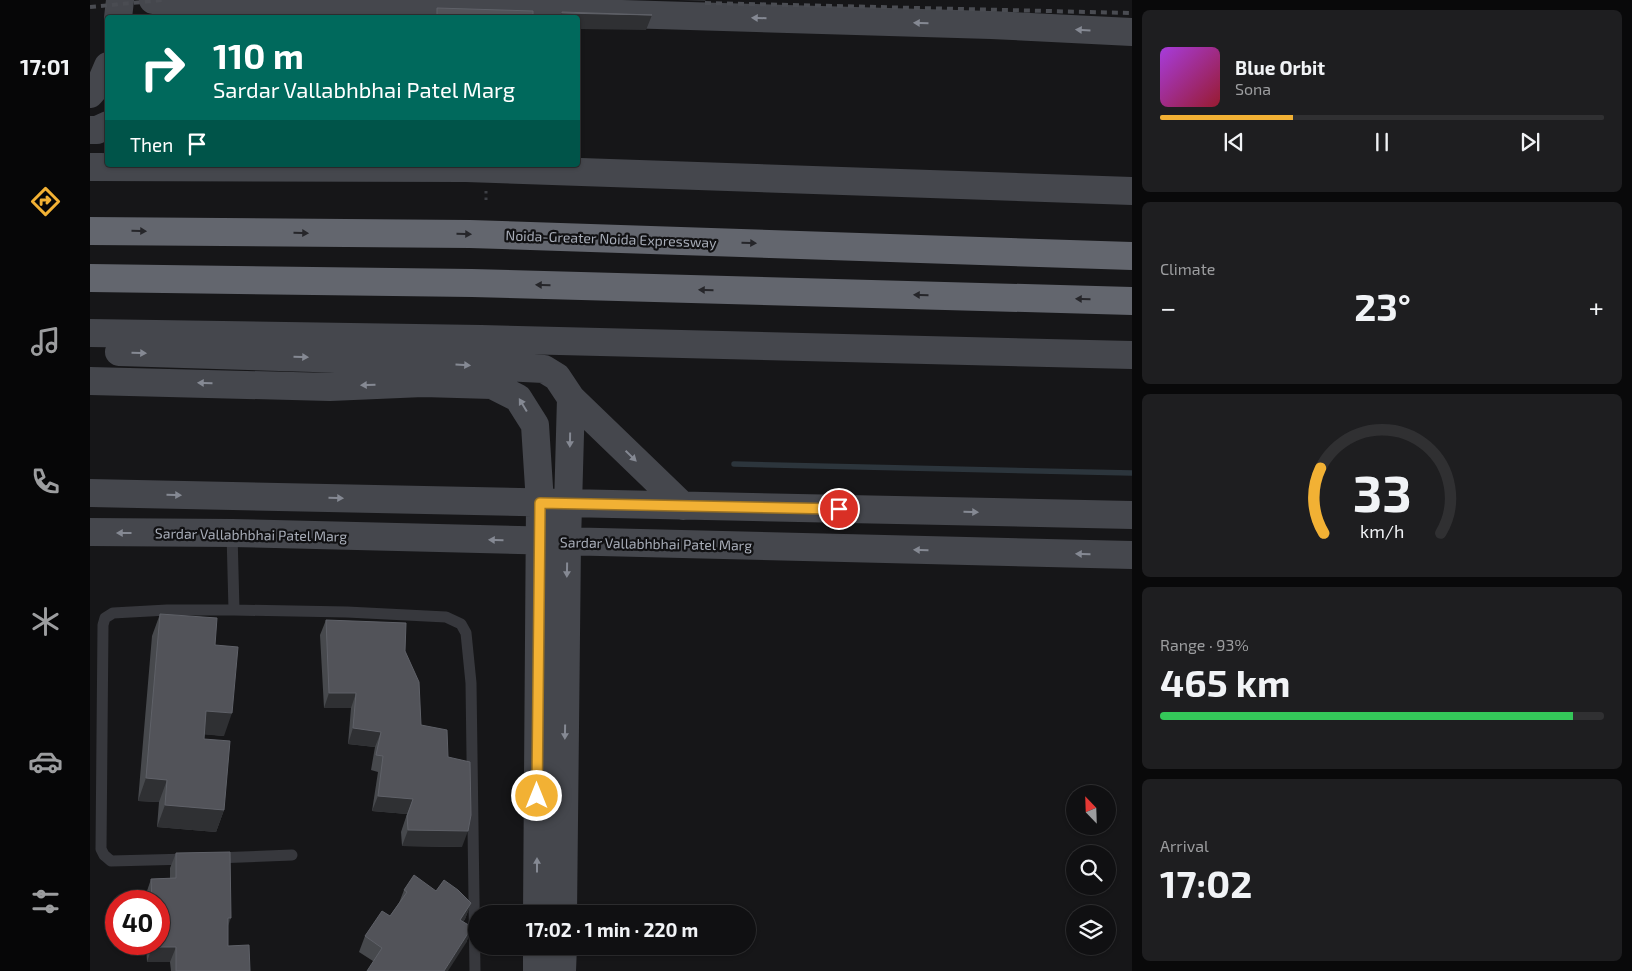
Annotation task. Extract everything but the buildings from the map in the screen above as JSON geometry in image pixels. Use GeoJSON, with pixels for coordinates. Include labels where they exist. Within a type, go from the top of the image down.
{"type":"FeatureCollection","features":[{"type":"Feature","properties":{"kind":"highway","name":"Noida-Greater Noida Expressway"},"geometry":{"type":"LineString","coordinates":[[90,230],[470,234],[1132,256]]}},
{"type":"Feature","properties":{"kind":"highway"},"geometry":{"type":"LineString","coordinates":[[90,278],[472,284],[1132,301]]}},
{"type":"Feature","properties":{"kind":"street"},"geometry":{"type":"LineString","coordinates":[[118,15],[120,0]]}},
{"type":"Feature","properties":{"kind":"street"},"geometry":{"type":"LineString","coordinates":[[141,15],[142,0]]}},
{"type":"Feature","properties":{"kind":"street"},"geometry":{"type":"LineString","coordinates":[[153,0],[230,10],[484,15]]}},
{"type":"Feature","properties":{"kind":"street"},"geometry":{"type":"LineString","coordinates":[[580,17],[991,25],[1132,32]]}},
{"type":"Feature","properties":{"kind":"street"},"geometry":{"type":"LineString","coordinates":[[90,94],[102,80],[105,73]]}},
{"type":"Feature","properties":{"kind":"street"},"geometry":{"type":"LineString","coordinates":[[90,130],[97,130],[105,126]]}},
{"type":"Feature","properties":{"kind":"street"},"geometry":{"type":"LineString","coordinates":[[90,167],[473,168],[1132,191]]}},
{"type":"Feature","properties":{"kind":"street"},"geometry":{"type":"LineString","coordinates":[[90,333],[490,339],[1132,355]]}},
{"type":"Feature","properties":{"kind":"street"},"geometry":{"type":"LineString","coordinates":[[90,351],[323,358],[544,369],[557,378],[571,398],[683,506]]}},
{"type":"Feature","properties":{"kind":"street"},"geometry":{"type":"LineString","coordinates":[[90,381],[330,387],[423,384],[492,385],[518,398],[535,426],[540,503],[537,905]]}},
{"type":"Feature","properties":{"kind":"street"},"geometry":{"type":"LineString","coordinates":[[563,905],[567,542],[571,398]]}},
{"type":"Feature","properties":{"kind":"street"},"geometry":{"type":"LineString","coordinates":[[90,493],[1132,515]]}},
{"type":"Feature","properties":{"kind":"street","name":"Sardar Vallabhbhai Patel Marg"},"geometry":{"type":"LineString","coordinates":[[90,532],[232,533],[1132,555]]}},
{"type":"Feature","properties":{"kind":"street"},"geometry":{"type":"LineString","coordinates":[[537,955],[537,971]]}},
{"type":"Feature","properties":{"kind":"street"},"geometry":{"type":"LineString","coordinates":[[562,971],[563,955]]}},
{"type":"Feature","properties":{"kind":"lane"},"geometry":{"type":"LineString","coordinates":[[232,533],[234,610]]}},
{"type":"Feature","properties":{"kind":"lane"},"geometry":{"type":"LineString","coordinates":[[292,855],[152,861],[110,861],[104,855],[101,849],[105,618],[112,613],[167,610],[234,610],[347,612],[446,617],[461,624],[466,633],[471,683],[475,971]]}},
{"type":"Feature","properties":{"kind":"waterway"},"geometry":{"type":"LineString","coordinates":[[734,464],[1132,473]]}},
{"type":"Feature","properties":{"kind":"railway"},"geometry":{"type":"LineString","coordinates":[[90,7],[163,0]]}},
{"type":"Feature","properties":{"kind":"railway"},"geometry":{"type":"LineString","coordinates":[[705,3],[1132,13]]}},
{"type":"Feature","properties":{"kind":"route"},"geometry":{"type":"LineString","coordinates":[[537,796],[540,503],[839,509]]}}]}
